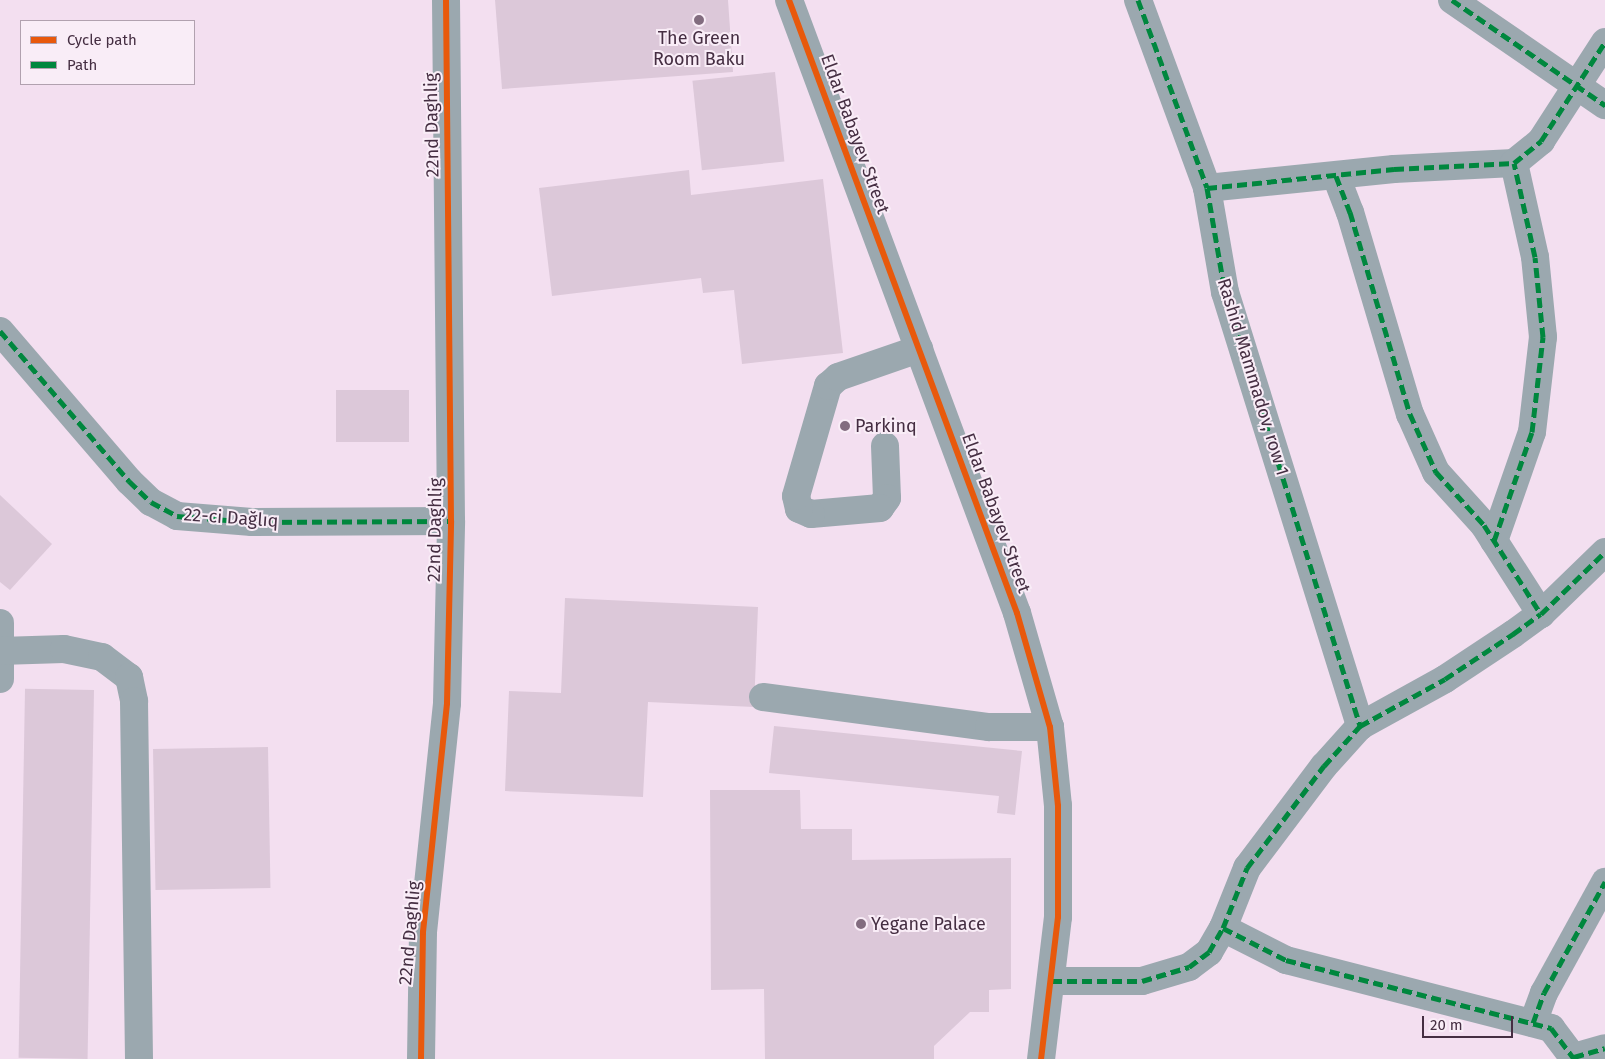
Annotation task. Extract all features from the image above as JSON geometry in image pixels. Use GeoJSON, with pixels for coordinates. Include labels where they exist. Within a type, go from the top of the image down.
{"type":"FeatureCollection","features":[{"type":"Feature","properties":{"kind":"street","name":"22nd Daghlig"},"geometry":{"type":"LineString","coordinates":[[421,1059],[423,932],[446,712],[451,521],[446,0]]}},
{"type":"Feature","properties":{"kind":"street","name":"Eldar Babayev Street"},"geometry":{"type":"LineString","coordinates":[[790,0],[1017,613],[1050,727],[1058,806],[1059,877],[1052,981],[1041,1059]]}},
{"type":"Feature","properties":{"kind":"street","name":"Rashid Mammadov, row 1"},"geometry":{"type":"LineString","coordinates":[[1138,0],[1207,188],[1225,292],[1360,726]]}},
{"type":"Feature","properties":{"kind":"street"},"geometry":{"type":"LineString","coordinates":[[1452,0],[1576,88],[1605,105]]}},
{"type":"Feature","properties":{"kind":"street"},"geometry":{"type":"LineString","coordinates":[[1207,188],[1514,163],[1541,141],[1605,42]]}},
{"type":"Feature","properties":{"kind":"street"},"geometry":{"type":"LineString","coordinates":[[1494,541],[1532,432],[1543,337],[1535,257],[1514,163]]}},
{"type":"Feature","properties":{"kind":"street"},"geometry":{"type":"LineString","coordinates":[[1336,176],[1414,422],[1436,472],[1494,541],[1541,614]]}},
{"type":"Feature","properties":{"kind":"street","name":"22-ci Dağlıq"},"geometry":{"type":"LineString","coordinates":[[0,331],[129,481],[152,502],[177,516],[252,522],[451,521]]}},
{"type":"Feature","properties":{"kind":"street"},"geometry":{"type":"LineString","coordinates":[[885,446],[887,498],[880,508],[811,514],[799,508],[796,496],[828,386],[838,377],[919,349]]}},
{"type":"Feature","properties":{"kind":"street"},"geometry":{"type":"LineString","coordinates":[[1052,981],[1142,981],[1168,975],[1208,952],[1223,928],[1247,868],[1324,766],[1360,726],[1445,679],[1541,614],[1605,552]]}},
{"type":"Feature","properties":{"kind":"street"},"geometry":{"type":"LineString","coordinates":[[0,623],[0,679]]}},
{"type":"Feature","properties":{"kind":"street"},"geometry":{"type":"LineString","coordinates":[[1,651],[64,649],[93,655],[115,664],[129,677],[134,701],[139,1059]]}},
{"type":"Feature","properties":{"kind":"street"},"geometry":{"type":"LineString","coordinates":[[764,697],[989,727],[1050,727]]}},
{"type":"Feature","properties":{"kind":"street"},"geometry":{"type":"LineString","coordinates":[[1533,1023],[1544,993],[1605,882]]}},
{"type":"Feature","properties":{"kind":"street"},"geometry":{"type":"LineString","coordinates":[[1223,928],[1286,960],[1551,1028],[1574,1058],[1605,1048]]}},
{"type":"Feature","properties":{"kind":"building"},"geometry":{"type":"Polygon","coordinates":[[[495,0],[728,0],[733,72],[502,89],[495,0]]]}},
{"type":"Feature","properties":{"kind":"building"},"geometry":{"type":"Polygon","coordinates":[[[775,72],[784,162],[702,170],[692,81],[775,72]]]}},
{"type":"Feature","properties":{"kind":"building"},"geometry":{"type":"Polygon","coordinates":[[[689,170],[691,195],[823,179],[843,353],[742,364],[734,290],[703,293],[701,278],[552,296],[539,188],[689,170]]]}},
{"type":"Feature","properties":{"kind":"building"},"geometry":{"type":"Polygon","coordinates":[[[336,390],[409,390],[409,442],[336,442],[336,390]]]}},
{"type":"Feature","properties":{"kind":"building"},"geometry":{"type":"Polygon","coordinates":[[[0,495],[52,544],[10,590],[0,582],[0,495]]]}},
{"type":"Feature","properties":{"kind":"building"},"geometry":{"type":"Polygon","coordinates":[[[565,598],[758,607],[754,707],[648,702],[643,797],[505,791],[509,691],[561,693],[565,598]]]}},
{"type":"Feature","properties":{"kind":"building"},"geometry":{"type":"Polygon","coordinates":[[[25,689],[94,690],[88,1059],[19,1058],[25,689]]]}},
{"type":"Feature","properties":{"kind":"building"},"geometry":{"type":"Polygon","coordinates":[[[774,726],[1022,751],[1015,815],[997,813],[999,796],[769,773],[774,726]]]}},
{"type":"Feature","properties":{"kind":"building"},"geometry":{"type":"Polygon","coordinates":[[[268,747],[270,888],[155,890],[153,749],[268,747]]]}},
{"type":"Feature","properties":{"kind":"building","name":"Yegane Palace"},"geometry":{"type":"Polygon","coordinates":[[[710,790],[800,790],[801,829],[852,829],[852,860],[1011,858],[1011,989],[989,990],[989,1012],[970,1012],[934,1046],[934,1059],[765,1059],[764,989],[711,990],[710,790]]]}},
{"type":"Feature","properties":{"kind":"marked path"},"geometry":{"type":"LineString","coordinates":[[1138,0],[1207,188],[1225,292],[1360,726]]}},
{"type":"Feature","properties":{"kind":"marked path"},"geometry":{"type":"LineString","coordinates":[[1452,0],[1605,105]]}},
{"type":"Feature","properties":{"kind":"marked path"},"geometry":{"type":"LineString","coordinates":[[1207,188],[1394,169],[1514,163],[1541,141],[1605,42]]}},
{"type":"Feature","properties":{"kind":"marked path"},"geometry":{"type":"LineString","coordinates":[[1494,541],[1532,432],[1543,337],[1535,257],[1514,163]]}},
{"type":"Feature","properties":{"kind":"marked path"},"geometry":{"type":"LineString","coordinates":[[1336,176],[1350,212],[1410,414],[1436,472],[1484,525],[1541,614]]}},
{"type":"Feature","properties":{"kind":"marked path"},"geometry":{"type":"LineString","coordinates":[[0,331],[129,481],[151,502],[177,516],[252,522],[451,521]]}},
{"type":"Feature","properties":{"kind":"marked path"},"geometry":{"type":"LineString","coordinates":[[1052,981],[1142,981],[1189,967],[1209,952],[1223,928],[1247,868],[1324,766],[1360,726],[1445,679],[1513,634],[1541,614],[1605,552]]}},
{"type":"Feature","properties":{"kind":"marked path"},"geometry":{"type":"LineString","coordinates":[[1533,1023],[1544,993],[1605,882]]}},
{"type":"Feature","properties":{"kind":"marked path"},"geometry":{"type":"LineString","coordinates":[[1223,928],[1286,960],[1551,1028],[1574,1059]]}},
{"type":"Feature","properties":{"kind":"marked path"},"geometry":{"type":"LineString","coordinates":[[1574,1057],[1605,1048]]}},
{"type":"Feature","properties":{"kind":"cycle path"},"geometry":{"type":"LineString","coordinates":[[421,1059],[423,932],[447,703],[451,521],[446,0]]}},
{"type":"Feature","properties":{"kind":"cycle path"},"geometry":{"type":"LineString","coordinates":[[789,0],[1017,613],[1050,727],[1058,806],[1058,917],[1041,1059]]}},
{"type":"Feature","properties":{"kind":"place","name":"The Green Room Baku"},"geometry":{"type":"Point","coordinates":[699,20]}},
{"type":"Feature","properties":{"kind":"place","name":"Parkinq"},"geometry":{"type":"Point","coordinates":[845,426]}},
{"type":"Feature","properties":{"kind":"place","name":"Yegane Palace"},"geometry":{"type":"Point","coordinates":[861,924]}}]}
